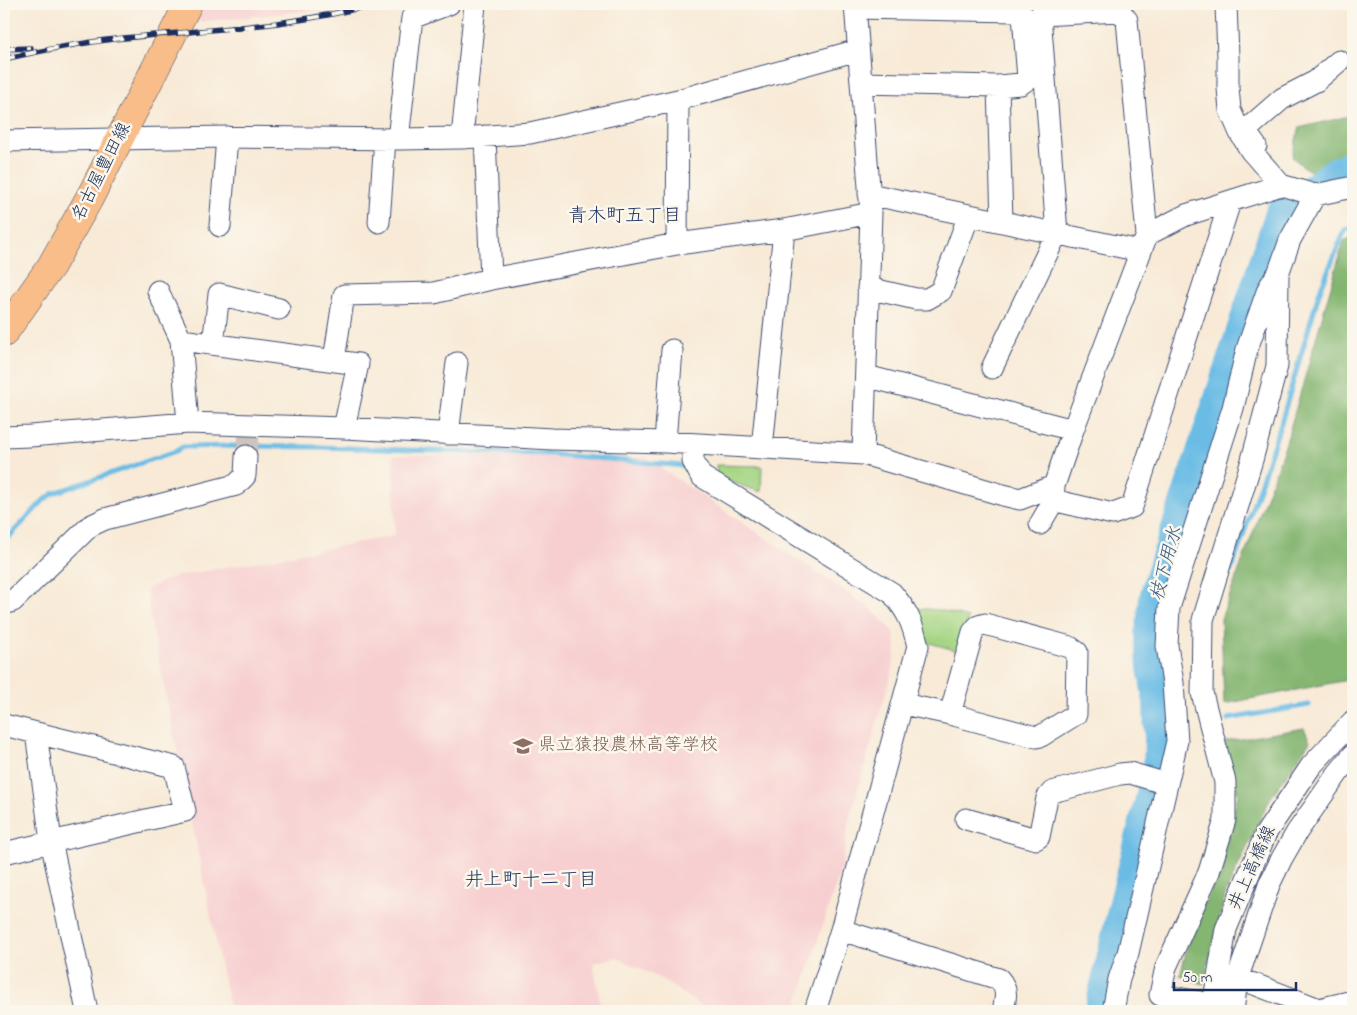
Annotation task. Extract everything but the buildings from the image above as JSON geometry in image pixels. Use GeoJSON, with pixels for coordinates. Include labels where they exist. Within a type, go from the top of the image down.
{"type":"FeatureCollection","features":[{"type":"Feature","properties":{"kind":"main road","name":"名古屋豊田線"},"geometry":{"type":"LineString","coordinates":[[4,333],[51,266],[90,198],[188,4]]}},
{"type":"Feature","properties":{"kind":"street"},"geometry":{"type":"LineString","coordinates":[[379,222],[412,18],[449,4]]}},
{"type":"Feature","properties":{"kind":"street"},"geometry":{"type":"LineString","coordinates":[[462,138],[475,4]]}},
{"type":"Feature","properties":{"kind":"street"},"geometry":{"type":"LineString","coordinates":[[1226,4],[1230,110],[1240,133],[1251,151],[1281,186],[1315,196],[1353,187]]}},
{"type":"Feature","properties":{"kind":"street"},"geometry":{"type":"LineString","coordinates":[[861,83],[998,86],[1021,84],[1028,79],[1022,15],[1016,11],[855,6],[870,203],[863,454]]}},
{"type":"Feature","properties":{"kind":"street"},"geometry":{"type":"LineString","coordinates":[[992,368],[1057,233],[1040,16],[1120,11],[1127,20],[1143,243],[1073,430],[1054,494],[1040,524]]}},
{"type":"Feature","properties":{"kind":"street"},"geometry":{"type":"LineString","coordinates":[[4,141],[227,137],[462,138],[530,133],[678,100],[858,50]]}},
{"type":"Feature","properties":{"kind":"street"},"geometry":{"type":"LineString","coordinates":[[1251,151],[1256,147],[1245,131],[1283,98],[1316,81],[1338,61]]}},
{"type":"Feature","properties":{"kind":"street"},"geometry":{"type":"LineString","coordinates":[[998,86],[1002,222]]}},
{"type":"Feature","properties":{"kind":"street"},"geometry":{"type":"LineString","coordinates":[[677,244],[678,100]]}},
{"type":"Feature","properties":{"kind":"street"},"geometry":{"type":"LineString","coordinates":[[485,136],[492,279]]}},
{"type":"Feature","properties":{"kind":"street"},"geometry":{"type":"LineString","coordinates":[[220,226],[227,137]]}},
{"type":"Feature","properties":{"kind":"street"},"geometry":{"type":"LineString","coordinates":[[334,360],[344,295],[434,293],[492,279],[677,244],[784,230],[870,203],[969,215],[1057,233],[1143,243],[1186,215],[1281,186]]}},
{"type":"Feature","properties":{"kind":"street"},"geometry":{"type":"LineString","coordinates":[[1113,1011],[1119,980],[1128,952],[1160,782],[1177,741],[1173,683],[1167,646],[1169,608],[1233,408],[1247,349],[1268,288],[1278,274],[1290,240],[1315,196]]}},
{"type":"Feature","properties":{"kind":"street"},"geometry":{"type":"LineString","coordinates":[[1054,494],[1061,502],[1112,514],[1132,507],[1230,202]]}},
{"type":"Feature","properties":{"kind":"street"},"geometry":{"type":"LineString","coordinates":[[868,288],[916,299],[927,299],[942,291],[969,215]]}},
{"type":"Feature","properties":{"kind":"street"},"geometry":{"type":"LineString","coordinates":[[762,448],[784,230]]}},
{"type":"Feature","properties":{"kind":"street"},"geometry":{"type":"LineString","coordinates":[[1212,1007],[1160,995],[1166,967],[1209,872],[1225,820],[1225,782],[1202,693],[1203,620],[1252,460],[1277,366],[1278,274]]}},
{"type":"Feature","properties":{"kind":"street"},"geometry":{"type":"LineString","coordinates":[[158,291],[181,340],[188,422]]}},
{"type":"Feature","properties":{"kind":"street"},"geometry":{"type":"LineString","coordinates":[[213,344],[219,294],[279,308]]}},
{"type":"Feature","properties":{"kind":"street"},"geometry":{"type":"LineString","coordinates":[[181,340],[358,364],[344,428]]}},
{"type":"Feature","properties":{"kind":"street"},"geometry":{"type":"LineString","coordinates":[[665,442],[672,350]]}},
{"type":"Feature","properties":{"kind":"street"},"geometry":{"type":"LineString","coordinates":[[448,434],[457,363]]}},
{"type":"Feature","properties":{"kind":"street"},"geometry":{"type":"LineString","coordinates":[[866,376],[1073,430]]}},
{"type":"Feature","properties":{"kind":"street"},"geometry":{"type":"LineString","coordinates":[[4,437],[188,422],[248,439],[344,428],[552,439],[665,442],[863,454],[1020,499],[1054,494]]}},
{"type":"Feature","properties":{"kind":"street"},"geometry":{"type":"LineString","coordinates":[[4,604],[13,601],[90,526],[105,519],[236,485],[245,476],[248,439]]}},
{"type":"Feature","properties":{"kind":"street"},"geometry":{"type":"LineString","coordinates":[[693,445],[693,460],[701,476],[892,593],[905,609],[912,624],[918,646],[841,930],[815,1011]]}},
{"type":"Feature","properties":{"kind":"street"},"geometry":{"type":"LineString","coordinates":[[903,704],[950,714],[1036,737],[1041,736],[1076,714],[1077,652],[1070,647],[985,624],[978,626],[973,632],[950,714]]}},
{"type":"Feature","properties":{"kind":"street","name":"井上高橋線"},"geometry":{"type":"LineString","coordinates":[[1212,1007],[1226,929],[1266,833],[1311,766],[1353,721]]}},
{"type":"Feature","properties":{"kind":"street"},"geometry":{"type":"LineString","coordinates":[[4,726],[174,768],[185,811],[4,852]]}},
{"type":"Feature","properties":{"kind":"street"},"geometry":{"type":"LineString","coordinates":[[36,733],[51,841],[87,1011]]}},
{"type":"Feature","properties":{"kind":"street","name":"井上高橋線"},"geometry":{"type":"LineString","coordinates":[[1233,1011],[1237,980],[1269,885],[1282,858],[1317,803],[1353,755]]}},
{"type":"Feature","properties":{"kind":"street"},"geometry":{"type":"LineString","coordinates":[[966,820],[1036,840],[1039,837],[1047,798],[1052,792],[1120,774],[1130,774],[1160,782]]}},
{"type":"Feature","properties":{"kind":"street"},"geometry":{"type":"LineString","coordinates":[[841,930],[999,979],[1004,985],[1007,995],[1004,1011]]}},
{"type":"Feature","properties":{"kind":"street"},"geometry":{"type":"LineString","coordinates":[[1237,980],[1254,984],[1319,1009],[1353,1001]]}},
{"type":"Feature","properties":{"kind":"shaded area"},"geometry":{"type":"Polygon","coordinates":[[[199,4],[354,4],[343,7],[189,23],[199,4]]]}},
{"type":"Feature","properties":{"kind":"shaded area","name":"県立猿投農林高等学校"},"geometry":{"type":"Polygon","coordinates":[[[393,455],[646,458],[870,608],[894,632],[896,650],[892,672],[849,820],[842,866],[795,1011],[708,1011],[663,980],[616,957],[593,963],[602,1011],[230,1011],[150,616],[147,589],[173,577],[395,536],[393,455]]]}},
{"type":"Feature","properties":{"kind":"green space"},"geometry":{"type":"Polygon","coordinates":[[[1353,115],[1353,173],[1308,170],[1292,157],[1299,128],[1353,115]]]}},
{"type":"Feature","properties":{"kind":"green space"},"geometry":{"type":"Polygon","coordinates":[[[1353,237],[1353,679],[1224,704],[1221,619],[1286,443],[1344,241],[1353,237]]]}},
{"type":"Feature","properties":{"kind":"green space"},"geometry":{"type":"Polygon","coordinates":[[[716,465],[762,466],[761,492],[717,477],[716,465]]]}},
{"type":"Feature","properties":{"kind":"green space"},"geometry":{"type":"Polygon","coordinates":[[[914,608],[940,610],[968,618],[958,651],[923,641],[914,608]]]}},
{"type":"Feature","properties":{"kind":"green space"},"geometry":{"type":"Polygon","coordinates":[[[1304,728],[1310,741],[1270,799],[1226,892],[1203,984],[1180,976],[1187,948],[1221,864],[1238,795],[1224,742],[1304,728]]]}},
{"type":"Feature","properties":{"kind":"waterway","name":"枝下用水"},"geometry":{"type":"LineString","coordinates":[[1099,1011],[1158,767],[1158,702],[1152,667],[1150,635],[1154,598],[1159,580],[1280,213],[1335,172],[1353,164]]}},
{"type":"Feature","properties":{"kind":"waterway"},"geometry":{"type":"LineString","coordinates":[[1231,571],[1281,423],[1319,293],[1345,230],[1353,228]]}},
{"type":"Feature","properties":{"kind":"waterway"},"geometry":{"type":"LineString","coordinates":[[4,542],[44,500],[54,493],[183,447],[319,447],[550,454],[684,466]]}},
{"type":"Feature","properties":{"kind":"waterway"},"geometry":{"type":"LineString","coordinates":[[1228,719],[1309,705]]}},
{"type":"Feature","properties":{"kind":"tunnel"},"geometry":{"type":"LineString","coordinates":[[246,456],[249,436]]}},
{"type":"Feature","properties":{"kind":"railway"},"geometry":{"type":"LineString","coordinates":[[4,59],[109,40],[312,18],[374,4]]}},
{"type":"Feature","properties":{"kind":"railway"},"geometry":{"type":"LineString","coordinates":[[4,49],[31,48]]}},
{"type":"Feature","properties":{"kind":"place","name":"県立猿投農林高等学校"},"geometry":{"type":"Point","coordinates":[523,746]}},
{"type":"Feature","properties":{"kind":"district","name":"青木町五丁目"},"geometry":{"type":"Point","coordinates":[625,216]}},
{"type":"Feature","properties":{"kind":"district","name":"井上町十二丁目"},"geometry":{"type":"Point","coordinates":[531,880]}}]}
